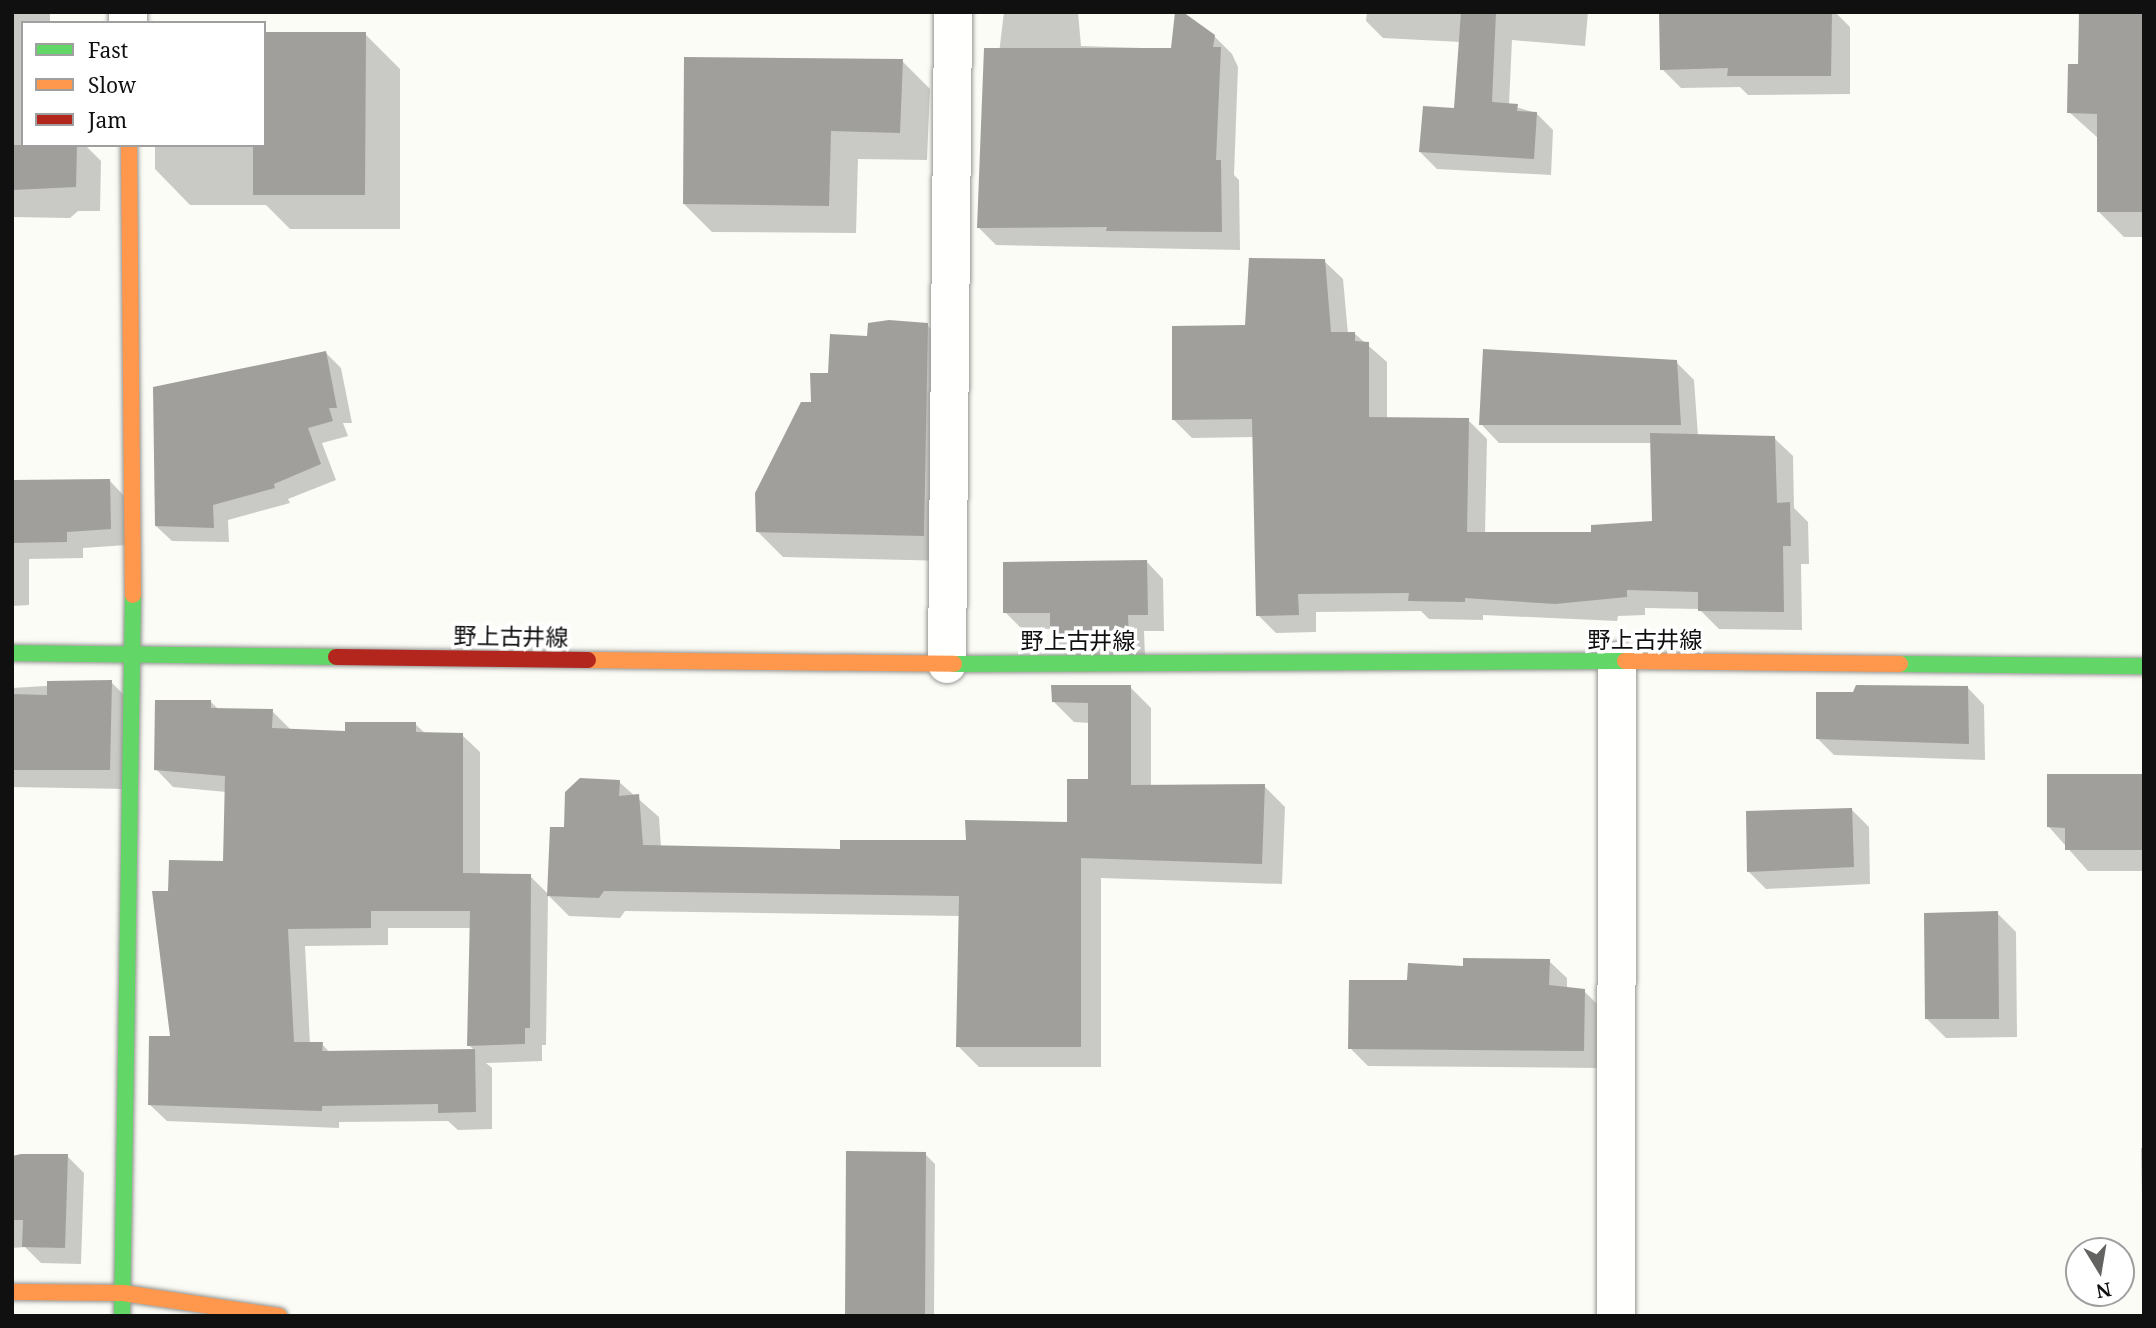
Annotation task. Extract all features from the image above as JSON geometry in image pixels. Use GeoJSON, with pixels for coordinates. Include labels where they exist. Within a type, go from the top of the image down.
{"type":"FeatureCollection","features":[{"type":"Feature","properties":{"kind":"main road"},"geometry":{"type":"LineString","coordinates":[[122,1316],[134,654],[129,147]]}},
{"type":"Feature","properties":{"kind":"main road","name":"野上古井線"},"geometry":{"type":"LineString","coordinates":[[12,653],[947,664],[1618,661],[2144,666]]}},
{"type":"Feature","properties":{"kind":"main road"},"geometry":{"type":"LineString","coordinates":[[12,1292],[123,1293],[279,1316]]}},
{"type":"Feature","properties":{"kind":"street"},"geometry":{"type":"LineString","coordinates":[[947,664],[953,12]]}},
{"type":"Feature","properties":{"kind":"street"},"geometry":{"type":"LineString","coordinates":[[1616,1316],[1618,661]]}},
{"type":"Feature","properties":{"kind":"building"},"geometry":{"type":"Polygon","coordinates":[[[1175,12],[1183,12],[1215,35],[1213,47],[1221,47],[1216,160],[1221,160],[1222,232],[1106,231],[1107,227],[977,228],[984,48],[1171,48],[1175,12]]]}},
{"type":"Feature","properties":{"kind":"building"},"geometry":{"type":"Polygon","coordinates":[[[1461,12],[1496,12],[1492,102],[1518,104],[1517,111],[1537,112],[1534,159],[1419,152],[1423,106],[1454,108],[1461,12]]]}},
{"type":"Feature","properties":{"kind":"building"},"geometry":{"type":"Polygon","coordinates":[[[1659,12],[1832,12],[1831,76],[1727,76],[1728,68],[1660,70],[1659,12]]]}},
{"type":"Feature","properties":{"kind":"building"},"geometry":{"type":"Polygon","coordinates":[[[2079,12],[2144,12],[2144,212],[2097,212],[2097,114],[2067,113],[2068,64],[2078,64],[2079,12]]]}},
{"type":"Feature","properties":{"kind":"building"},"geometry":{"type":"Polygon","coordinates":[[[266,32],[366,32],[365,195],[253,195],[253,147],[266,147],[266,32]]]}},
{"type":"Feature","properties":{"kind":"building"},"geometry":{"type":"Polygon","coordinates":[[[684,57],[903,59],[900,133],[831,131],[829,206],[683,204],[684,57]]]}},
{"type":"Feature","properties":{"kind":"building"},"geometry":{"type":"Polygon","coordinates":[[[12,145],[77,147],[76,187],[12,190],[12,145]]]}},
{"type":"Feature","properties":{"kind":"building"},"geometry":{"type":"Polygon","coordinates":[[[1249,258],[1325,259],[1331,332],[1355,332],[1355,341],[1369,342],[1369,417],[1469,418],[1467,532],[1591,532],[1591,525],[1652,521],[1650,433],[1775,436],[1777,503],[1790,502],[1791,546],[1783,546],[1784,612],[1698,611],[1698,592],[1627,590],[1627,597],[1555,604],[1465,598],[1465,602],[1408,601],[1409,593],[1298,594],[1299,615],[1256,616],[1252,419],[1172,420],[1172,326],[1245,325],[1249,258]]]}},
{"type":"Feature","properties":{"kind":"building"},"geometry":{"type":"Polygon","coordinates":[[[889,320],[928,323],[924,536],[756,532],[755,493],[801,402],[811,402],[810,373],[828,373],[830,334],[867,336],[868,323],[889,320]]]}},
{"type":"Feature","properties":{"kind":"building"},"geometry":{"type":"Polygon","coordinates":[[[1483,349],[1677,360],[1681,425],[1479,425],[1483,349]]]}},
{"type":"Feature","properties":{"kind":"building"},"geometry":{"type":"Polygon","coordinates":[[[326,351],[337,408],[329,408],[333,421],[308,428],[321,464],[274,484],[275,488],[213,505],[214,528],[155,526],[153,387],[326,351]]]}},
{"type":"Feature","properties":{"kind":"building"},"geometry":{"type":"Polygon","coordinates":[[[110,479],[111,529],[67,532],[67,542],[12,543],[12,480],[110,479]]]}},
{"type":"Feature","properties":{"kind":"building"},"geometry":{"type":"Polygon","coordinates":[[[1147,560],[1148,615],[1128,615],[1129,641],[1050,642],[1050,613],[1003,613],[1003,562],[1147,560]]]}},
{"type":"Feature","properties":{"kind":"building"},"geometry":{"type":"Polygon","coordinates":[[[112,680],[110,770],[12,770],[12,694],[47,695],[47,681],[112,680]]]}},
{"type":"Feature","properties":{"kind":"building"},"geometry":{"type":"Polygon","coordinates":[[[1051,685],[1131,685],[1131,785],[1265,784],[1262,864],[1081,858],[1081,1047],[956,1047],[959,896],[604,891],[599,898],[547,896],[550,827],[564,827],[565,792],[580,778],[620,780],[619,796],[639,794],[643,845],[840,849],[840,840],[966,840],[965,820],[1067,822],[1067,779],[1088,779],[1088,703],[1052,702],[1051,685]]]}},
{"type":"Feature","properties":{"kind":"building"},"geometry":{"type":"Polygon","coordinates":[[[1856,685],[1968,686],[1969,744],[1816,739],[1816,692],[1853,692],[1856,685]]]}},
{"type":"Feature","properties":{"kind":"building"},"geometry":{"type":"Polygon","coordinates":[[[155,700],[211,700],[211,708],[273,709],[272,728],[345,731],[345,722],[416,722],[416,732],[463,733],[463,873],[531,874],[530,1028],[525,1028],[525,1044],[467,1046],[470,911],[371,911],[371,928],[288,929],[294,1042],[323,1042],[322,1051],[475,1049],[476,1112],[438,1113],[438,1104],[322,1106],[322,1111],[148,1105],[149,1036],[170,1036],[152,891],[168,891],[169,860],[223,861],[225,776],[154,770],[155,700]]]}},
{"type":"Feature","properties":{"kind":"building"},"geometry":{"type":"Polygon","coordinates":[[[2047,774],[2144,774],[2144,850],[2065,850],[2065,828],[2047,827],[2047,774]]]}},
{"type":"Feature","properties":{"kind":"building"},"geometry":{"type":"Polygon","coordinates":[[[1852,808],[1854,867],[1747,872],[1746,811],[1852,808]]]}},
{"type":"Feature","properties":{"kind":"building"},"geometry":{"type":"Polygon","coordinates":[[[1998,911],[1999,1019],[1925,1019],[1924,913],[1998,911]]]}},
{"type":"Feature","properties":{"kind":"building"},"geometry":{"type":"Polygon","coordinates":[[[1463,958],[1550,959],[1549,985],[1585,989],[1584,1051],[1348,1049],[1349,980],[1407,980],[1408,963],[1463,966],[1463,958]]]}},
{"type":"Feature","properties":{"kind":"building"},"geometry":{"type":"Polygon","coordinates":[[[846,1151],[926,1152],[925,1316],[845,1316],[846,1151]]]}},
{"type":"Feature","properties":{"kind":"building"},"geometry":{"type":"Polygon","coordinates":[[[68,1154],[65,1248],[22,1247],[23,1220],[12,1220],[12,1156],[68,1154]]]}},
{"type":"Feature","properties":{"kind":"traffic: fast"},"geometry":{"type":"LineString","coordinates":[[122,1316],[133,595]]}},
{"type":"Feature","properties":{"kind":"traffic: fast"},"geometry":{"type":"LineString","coordinates":[[12,653],[336,657]]}},
{"type":"Feature","properties":{"kind":"traffic: fast"},"geometry":{"type":"LineString","coordinates":[[954,664],[1625,661]]}},
{"type":"Feature","properties":{"kind":"traffic: fast"},"geometry":{"type":"LineString","coordinates":[[1900,664],[2144,666]]}},
{"type":"Feature","properties":{"kind":"traffic: slow"},"geometry":{"type":"LineString","coordinates":[[129,147],[133,595]]}},
{"type":"Feature","properties":{"kind":"traffic: slow"},"geometry":{"type":"LineString","coordinates":[[588,660],[954,664]]}},
{"type":"Feature","properties":{"kind":"traffic: slow"},"geometry":{"type":"LineString","coordinates":[[1625,661],[1900,664]]}},
{"type":"Feature","properties":{"kind":"traffic: slow"},"geometry":{"type":"LineString","coordinates":[[12,1292],[123,1293],[279,1316]]}},
{"type":"Feature","properties":{"kind":"traffic: jam"},"geometry":{"type":"LineString","coordinates":[[336,657],[588,660]]}}]}
